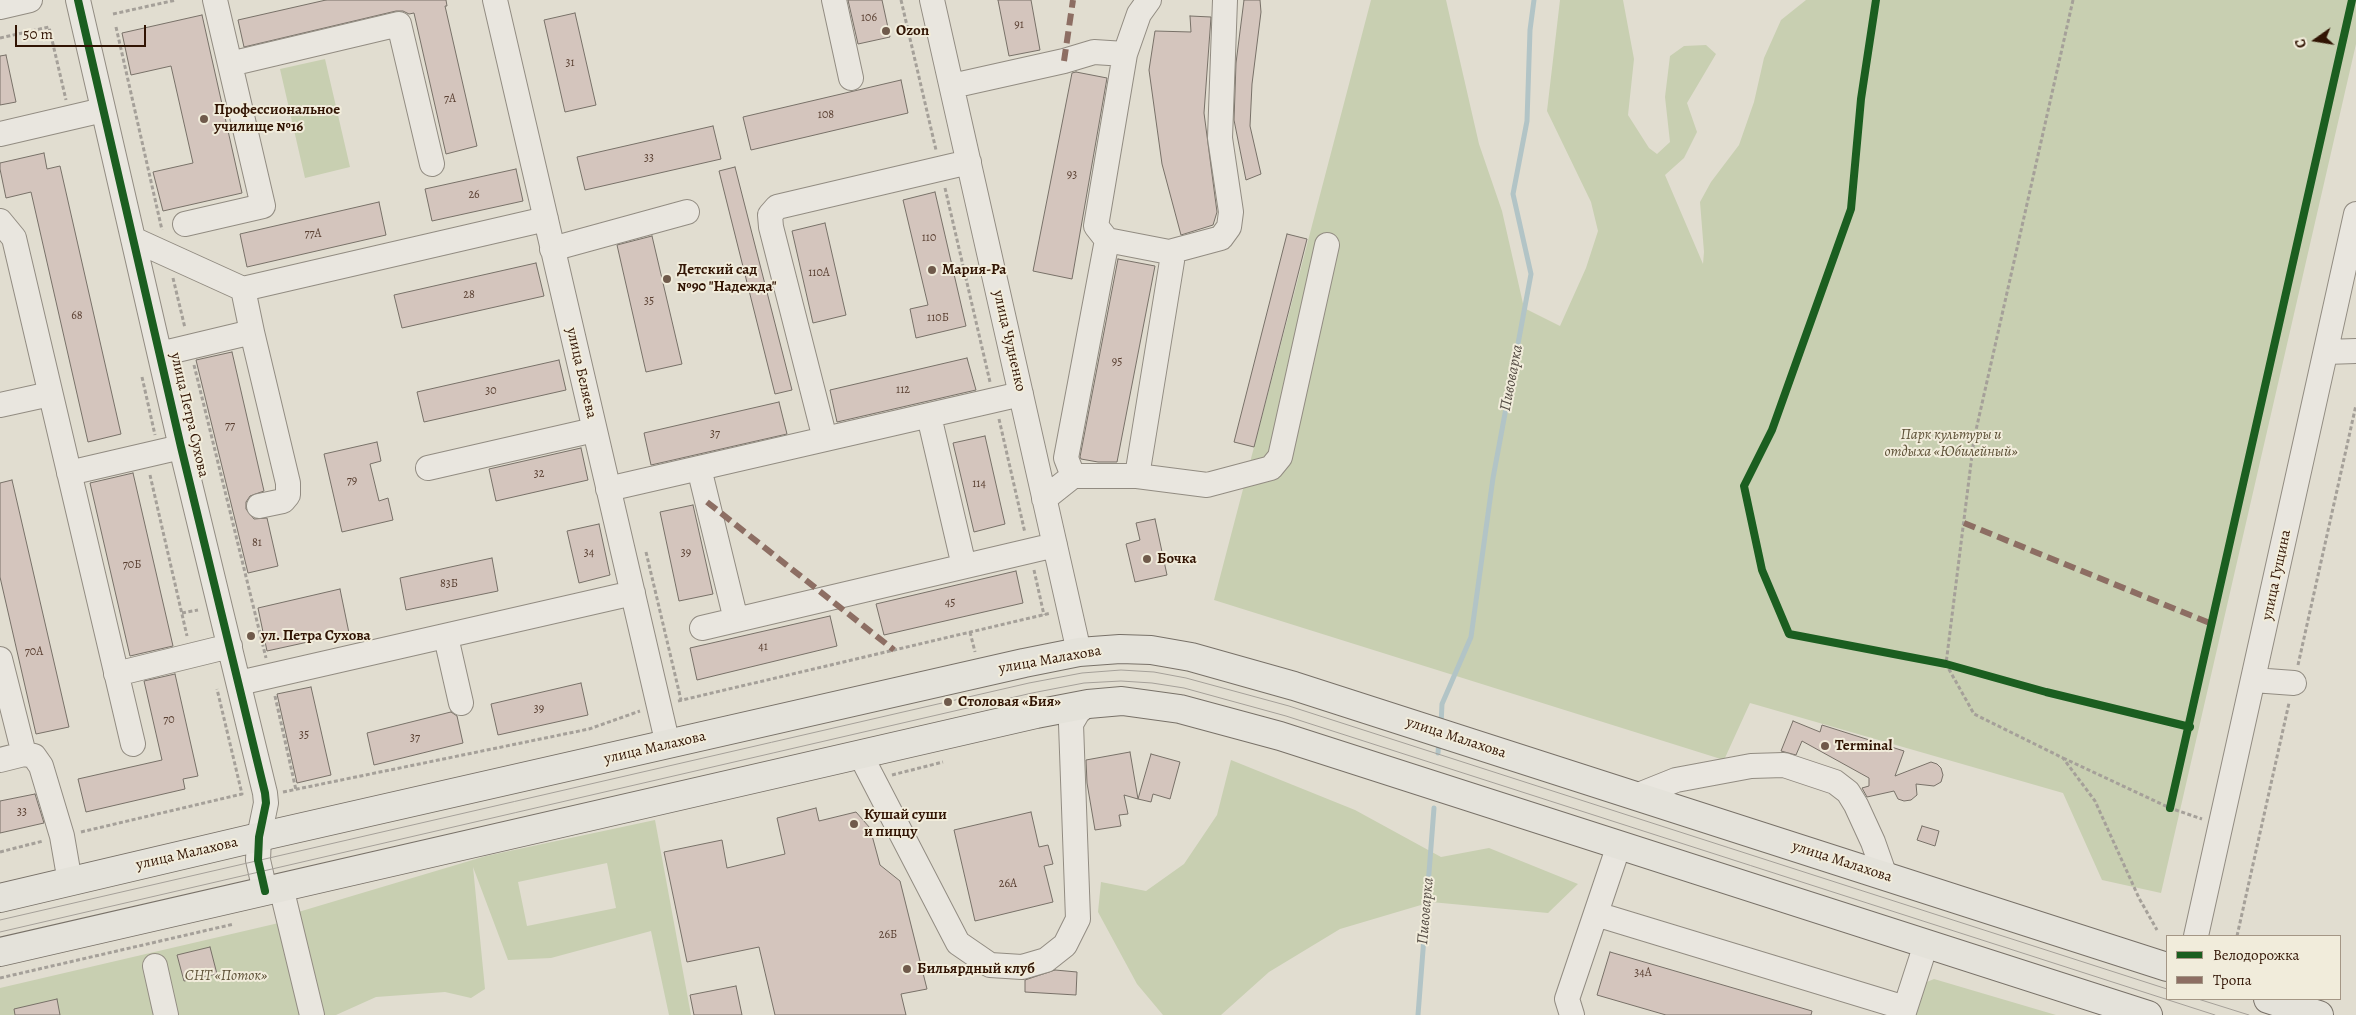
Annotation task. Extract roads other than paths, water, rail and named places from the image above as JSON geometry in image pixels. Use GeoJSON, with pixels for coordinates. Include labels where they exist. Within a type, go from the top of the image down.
{"type":"FeatureCollection","features":[{"type":"Feature","properties":{"kind":"main road","name":"улица Малахова"},"geometry":{"type":"LineString","coordinates":[[0,898],[259,837],[1079,652],[1120,649],[1151,650],[1208,662],[1294,686],[2166,967]]}},
{"type":"Feature","properties":{"kind":"main road"},"geometry":{"type":"LineString","coordinates":[[0,952],[860,754],[1088,704],[1122,702],[1151,704],[1206,716],[1280,736],[2148,1015]]}},
{"type":"Feature","properties":{"kind":"main road"},"geometry":{"type":"LineString","coordinates":[[2271,1000],[2319,1015]]}},
{"type":"Feature","properties":{"kind":"street"},"geometry":{"type":"LineString","coordinates":[[0,7],[30,0]]}},
{"type":"Feature","properties":{"kind":"street","name":"улица Петра Сухова"},"geometry":{"type":"LineString","coordinates":[[78,0],[93,113],[133,239],[181,447],[265,793],[264,818],[259,837],[258,860],[273,889],[312,1015]]}},
{"type":"Feature","properties":{"kind":"street"},"geometry":{"type":"LineString","coordinates":[[185,224],[263,206],[215,0]]}},
{"type":"Feature","properties":{"kind":"street","name":"улица Беляева"},"geometry":{"type":"LineString","coordinates":[[494,0],[668,745]]}},
{"type":"Feature","properties":{"kind":"street"},"geometry":{"type":"LineString","coordinates":[[834,0],[851,78]]}},
{"type":"Feature","properties":{"kind":"street","name":"улица Чудненко"},"geometry":{"type":"LineString","coordinates":[[932,0],[1079,652]]}},
{"type":"Feature","properties":{"kind":"street"},"geometry":{"type":"LineString","coordinates":[[1148,0],[1139,14],[1125,54],[1096,226],[1107,240],[1169,252],[1221,238],[1229,227],[1231,212],[1220,138],[1225,0]]}},
{"type":"Feature","properties":{"kind":"street"},"geometry":{"type":"LineString","coordinates":[[230,64],[400,24],[432,164]]}},
{"type":"Feature","properties":{"kind":"street"},"geometry":{"type":"LineString","coordinates":[[952,86],[1064,61],[1094,52],[1125,54]]}},
{"type":"Feature","properties":{"kind":"street"},"geometry":{"type":"LineString","coordinates":[[0,134],[93,113]]}},
{"type":"Feature","properties":{"kind":"street"},"geometry":{"type":"LineString","coordinates":[[824,439],[771,227],[770,215],[778,207],[969,162]]}},
{"type":"Feature","properties":{"kind":"street"},"geometry":{"type":"LineString","coordinates":[[552,249],[687,212]]}},
{"type":"Feature","properties":{"kind":"street","name":"улица Гущина"},"geometry":{"type":"LineString","coordinates":[[2196,935],[2356,214]]}},
{"type":"Feature","properties":{"kind":"street"},"geometry":{"type":"LineString","coordinates":[[133,239],[243,289],[546,220]]}},
{"type":"Feature","properties":{"kind":"street"},"geometry":{"type":"LineString","coordinates":[[0,221],[14,238],[133,744]]}},
{"type":"Feature","properties":{"kind":"street"},"geometry":{"type":"LineString","coordinates":[[1073,476],[1066,458],[1107,240]]}},
{"type":"Feature","properties":{"kind":"street"},"geometry":{"type":"LineString","coordinates":[[1044,499],[1073,476],[1137,476],[1207,485],[1272,468],[1280,457],[1328,245]]}},
{"type":"Feature","properties":{"kind":"street"},"geometry":{"type":"LineString","coordinates":[[1137,476],[1172,261],[1169,252]]}},
{"type":"Feature","properties":{"kind":"street"},"geometry":{"type":"LineString","coordinates":[[243,289],[288,483],[288,495],[283,501],[259,506]]}},
{"type":"Feature","properties":{"kind":"street"},"geometry":{"type":"LineString","coordinates":[[160,354],[252,332]]}},
{"type":"Feature","properties":{"kind":"street"},"geometry":{"type":"LineString","coordinates":[[2326,352],[2356,351]]}},
{"type":"Feature","properties":{"kind":"street"},"geometry":{"type":"LineString","coordinates":[[0,405],[50,394]]}},
{"type":"Feature","properties":{"kind":"street"},"geometry":{"type":"LineString","coordinates":[[608,489],[1021,394]]}},
{"type":"Feature","properties":{"kind":"street"},"geometry":{"type":"LineString","coordinates":[[929,416],[964,566]]}},
{"type":"Feature","properties":{"kind":"street"},"geometry":{"type":"LineString","coordinates":[[428,468],[594,430]]}},
{"type":"Feature","properties":{"kind":"street"},"geometry":{"type":"LineString","coordinates":[[69,473],[181,447]]}},
{"type":"Feature","properties":{"kind":"street"},"geometry":{"type":"LineString","coordinates":[[699,468],[736,620]]}},
{"type":"Feature","properties":{"kind":"street"},"geometry":{"type":"LineString","coordinates":[[702,628],[1055,545]]}},
{"type":"Feature","properties":{"kind":"street"},"geometry":{"type":"LineString","coordinates":[[239,683],[632,593]]}},
{"type":"Feature","properties":{"kind":"street"},"geometry":{"type":"LineString","coordinates":[[446,637],[461,703]]}},
{"type":"Feature","properties":{"kind":"street"},"geometry":{"type":"LineString","coordinates":[[116,674],[230,646]]}},
{"type":"Feature","properties":{"kind":"street"},"geometry":{"type":"LineString","coordinates":[[0,658],[8,755],[34,756],[42,766],[62,836],[70,882]]}},
{"type":"Feature","properties":{"kind":"street"},"geometry":{"type":"LineString","coordinates":[[2253,680],[2294,682]]}},
{"type":"Feature","properties":{"kind":"street"},"geometry":{"type":"LineString","coordinates":[[860,754],[958,942],[990,965],[1022,967],[1046,960],[1065,945],[1078,919],[1071,724],[1078,712],[1088,704]]}},
{"type":"Feature","properties":{"kind":"street"},"geometry":{"type":"LineString","coordinates":[[1636,796],[1676,780],[1750,766],[1784,765],[1835,782],[1848,792],[1873,842],[1886,876]]}},
{"type":"Feature","properties":{"kind":"street"},"geometry":{"type":"LineString","coordinates":[[1572,1015],[1567,999],[1619,845]]}},
{"type":"Feature","properties":{"kind":"street"},"geometry":{"type":"LineString","coordinates":[[1596,914],[1904,1012],[1926,944]]}},
{"type":"Feature","properties":{"kind":"street"},"geometry":{"type":"LineString","coordinates":[[155,966],[166,1015]]}},
{"type":"Feature","properties":{"kind":"waterway","name":"Пивоварка"},"geometry":{"type":"LineString","coordinates":[[1441,725],[1442,704],[1471,637],[1493,478],[1531,274],[1513,194],[1527,121],[1530,30],[1534,0]]}},
{"type":"Feature","properties":{"kind":"waterway","name":"Пивоварка"},"geometry":{"type":"LineString","coordinates":[[1438,753],[1439,741]]}},
{"type":"Feature","properties":{"kind":"waterway","name":"Пивоварка"},"geometry":{"type":"LineString","coordinates":[[1418,1015],[1434,808]]}},
{"type":"Feature","properties":{"kind":"tram line"},"geometry":{"type":"LineString","coordinates":[[0,920],[1029,683],[1082,673],[1121,670],[1154,672],[1186,678],[1289,706],[2166,989]]}},
{"type":"Feature","properties":{"kind":"tram line"},"geometry":{"type":"LineString","coordinates":[[0,932],[1032,693],[1084,683],[1121,681],[1184,688],[1286,716],[2166,999]]}},
{"type":"Feature","properties":{"kind":"tram line"},"geometry":{"type":"LineString","coordinates":[[2168,1000],[2215,1015]]}},
{"type":"Feature","properties":{"kind":"tram line"},"geometry":{"type":"LineString","coordinates":[[2201,1000],[2249,1015]]}},
{"type":"Feature","properties":{"kind":"place","name":"Ozon"},"geometry":{"type":"Point","coordinates":[886,31]}},
{"type":"Feature","properties":{"kind":"place","name":"Профессиональное училище №16"},"geometry":{"type":"Point","coordinates":[204,119]}},
{"type":"Feature","properties":{"kind":"place","name":"Мария-Ра"},"geometry":{"type":"Point","coordinates":[932,270]}},
{"type":"Feature","properties":{"kind":"place","name":"Детский сад №90 \"Надежда\""},"geometry":{"type":"Point","coordinates":[667,279]}},
{"type":"Feature","properties":{"kind":"place","name":"Бочка"},"geometry":{"type":"Point","coordinates":[1147,559]}},
{"type":"Feature","properties":{"kind":"place","name":"ул. Петра Сухова"},"geometry":{"type":"Point","coordinates":[251,636]}},
{"type":"Feature","properties":{"kind":"place","name":"Столовая «Бия»"},"geometry":{"type":"Point","coordinates":[948,702]}},
{"type":"Feature","properties":{"kind":"place","name":"Terminal"},"geometry":{"type":"Point","coordinates":[1825,746]}},
{"type":"Feature","properties":{"kind":"place","name":"Кушай суши и пиццу"},"geometry":{"type":"Point","coordinates":[854,824]}},
{"type":"Feature","properties":{"kind":"place","name":"Бильярдный клуб"},"geometry":{"type":"Point","coordinates":[907,969]}},
{"type":"Feature","properties":{"kind":"park label","name":"Парк культуры и отдыха «Юбилейный»"},"geometry":{"type":"Point","coordinates":[1951,444]}},
{"type":"Feature","properties":{"kind":"park label","name":"СНТ «Поток»"},"geometry":{"type":"Point","coordinates":[226,976]}}]}
